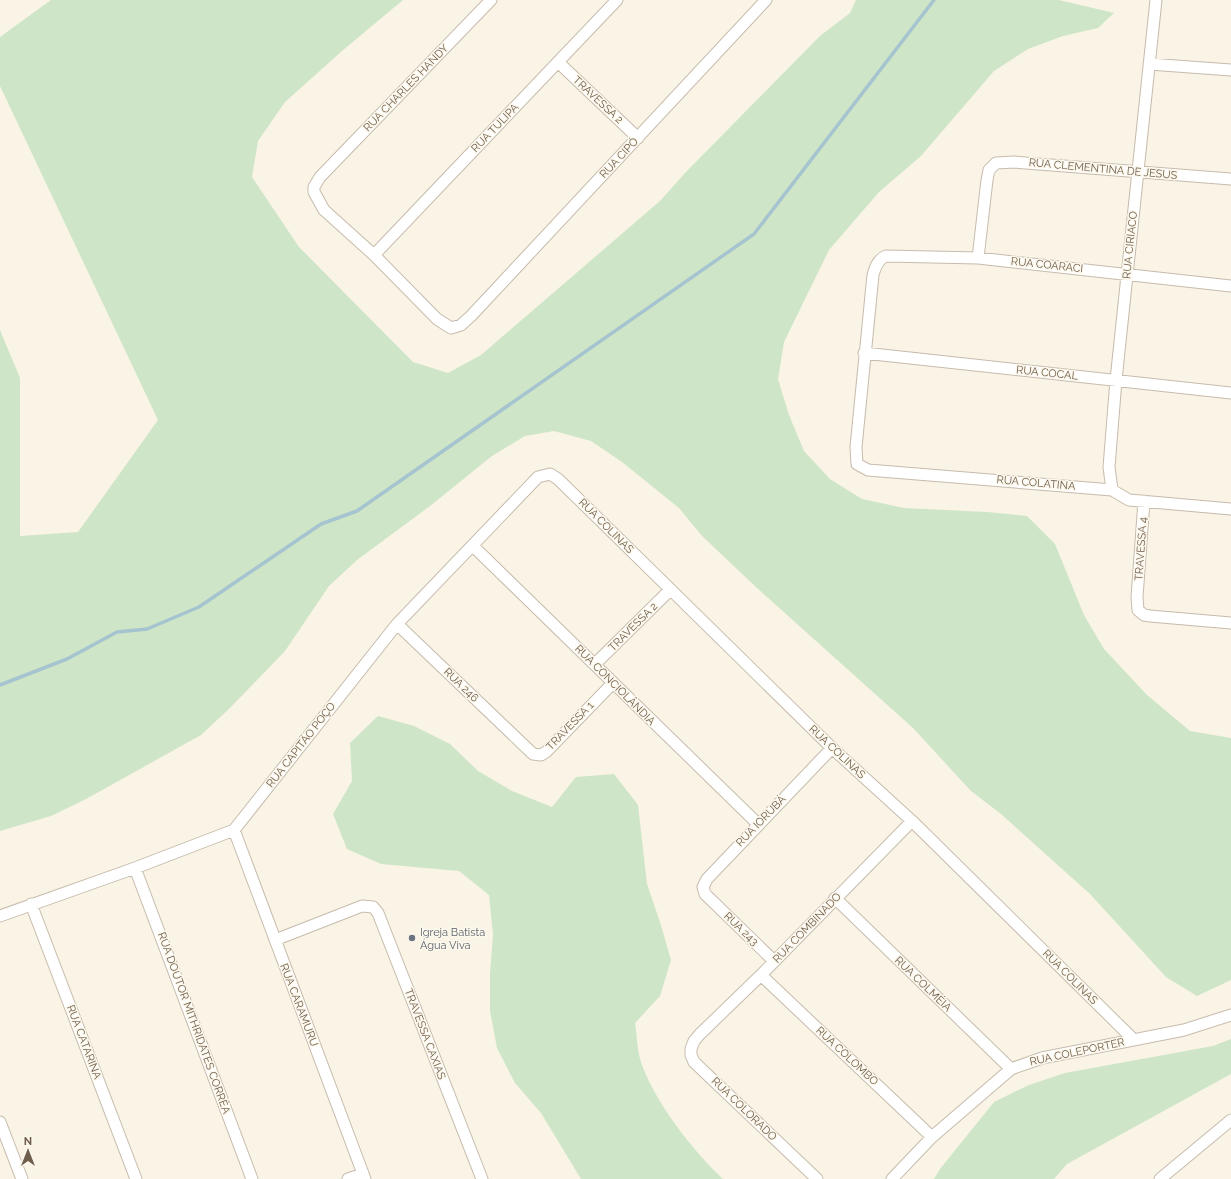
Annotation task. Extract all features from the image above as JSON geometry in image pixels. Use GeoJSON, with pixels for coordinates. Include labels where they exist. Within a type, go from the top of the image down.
{"type":"FeatureCollection","features":[{"type":"Feature","properties":{"kind":"street","name":"RUA CHARLES HANDY"},"geometry":{"type":"LineString","coordinates":[[374,255],[324,210],[318,201],[314,187],[320,177],[491,0]]}},
{"type":"Feature","properties":{"kind":"street","name":"RUA TULIPA"},"geometry":{"type":"LineString","coordinates":[[374,255],[617,0]]}},
{"type":"Feature","properties":{"kind":"street","name":"RUA CIPÓ"},"geometry":{"type":"LineString","coordinates":[[374,255],[442,324],[456,328],[471,316],[766,0]]}},
{"type":"Feature","properties":{"kind":"street","name":"RUA CIRIACO"},"geometry":{"type":"LineString","coordinates":[[1112,490],[1109,467],[1116,380],[1156,0]]}},
{"type":"Feature","properties":{"kind":"street","name":"TRAVESSA 2"},"geometry":{"type":"LineString","coordinates":[[558,62],[638,138]]}},
{"type":"Feature","properties":{"kind":"street"},"geometry":{"type":"LineString","coordinates":[[1149,64],[1231,70]]}},
{"type":"Feature","properties":{"kind":"street","name":"RUA CLEMENTINA DE JESUS"},"geometry":{"type":"LineString","coordinates":[[978,258],[987,180],[992,166],[1001,162],[1231,179]]}},
{"type":"Feature","properties":{"kind":"street","name":"RUA COARACI"},"geometry":{"type":"LineString","coordinates":[[864,353],[872,274],[879,261],[886,256],[978,258],[1127,273],[1231,286]]}},
{"type":"Feature","properties":{"kind":"street","name":"RUA COCAL"},"geometry":{"type":"LineString","coordinates":[[864,353],[1231,393]]}},
{"type":"Feature","properties":{"kind":"street","name":"RUA COLATINA"},"geometry":{"type":"LineString","coordinates":[[864,353],[856,447],[857,464],[868,470],[1112,490],[1129,500],[1231,509]]}},
{"type":"Feature","properties":{"kind":"street","name":"RUA COLINAS"},"geometry":{"type":"LineString","coordinates":[[538,477],[546,474],[558,478],[670,590],[832,748],[912,821],[1134,1040]]}},
{"type":"Feature","properties":{"kind":"street","name":"RUA CAPITÃO POÇO"},"geometry":{"type":"LineString","coordinates":[[234,830],[397,624],[538,477]]}},
{"type":"Feature","properties":{"kind":"street","name":"TRAVESSA 4"},"geometry":{"type":"LineString","coordinates":[[1144,501],[1137,607],[1144,615],[1231,623]]}},
{"type":"Feature","properties":{"kind":"street","name":"RUA CONCIOLÂNDIA"},"geometry":{"type":"LineString","coordinates":[[472,546],[758,824]]}},
{"type":"Feature","properties":{"kind":"street","name":"TRAVESSA 2"},"geometry":{"type":"LineString","coordinates":[[595,664],[670,590]]}},
{"type":"Feature","properties":{"kind":"street","name":"RUA 246"},"geometry":{"type":"LineString","coordinates":[[397,624],[524,746]]}},
{"type":"Feature","properties":{"kind":"street","name":"TRAVESSA 1"},"geometry":{"type":"LineString","coordinates":[[524,746],[533,754],[542,755],[613,683]]}},
{"type":"Feature","properties":{"kind":"street","name":"RUA IORUBÁ"},"geometry":{"type":"LineString","coordinates":[[709,898],[703,890],[704,882],[832,748]]}},
{"type":"Feature","properties":{"kind":"street","name":"RUA COMBINADO"},"geometry":{"type":"LineString","coordinates":[[700,1034],[762,975],[835,898],[912,821]]}},
{"type":"Feature","properties":{"kind":"street"},"geometry":{"type":"LineString","coordinates":[[0,916],[135,868],[234,830]]}},
{"type":"Feature","properties":{"kind":"street","name":"RUA CARAMURU"},"geometry":{"type":"LineString","coordinates":[[234,830],[364,1176]]}},
{"type":"Feature","properties":{"kind":"street","name":"RUA DOUTOR MITHRIDATES CORRÊA"},"geometry":{"type":"LineString","coordinates":[[135,868],[252,1179]]}},
{"type":"Feature","properties":{"kind":"street","name":"RUA 243"},"geometry":{"type":"LineString","coordinates":[[709,898],[774,961]]}},
{"type":"Feature","properties":{"kind":"street","name":"RUA COLMÉIA"},"geometry":{"type":"LineString","coordinates":[[835,898],[1011,1069]]}},
{"type":"Feature","properties":{"kind":"street","name":"RUA CATARINA"},"geometry":{"type":"LineString","coordinates":[[31,904],[136,1179]]}},
{"type":"Feature","properties":{"kind":"street","name":"TRAVESSA CAXIAS"},"geometry":{"type":"LineString","coordinates":[[275,940],[355,908],[370,906],[378,913],[482,1179]]}},
{"type":"Feature","properties":{"kind":"street","name":"RUA COLOMBO"},"geometry":{"type":"LineString","coordinates":[[762,975],[932,1137]]}},
{"type":"Feature","properties":{"kind":"street","name":"RUA COLEPORTER"},"geometry":{"type":"LineString","coordinates":[[892,1179],[932,1137],[1011,1069],[1042,1058],[1184,1030],[1231,1015]]}},
{"type":"Feature","properties":{"kind":"street","name":"RUA COLORADO"},"geometry":{"type":"LineString","coordinates":[[700,1034],[694,1041],[691,1049],[691,1055],[694,1062],[817,1179]]}},
{"type":"Feature","properties":{"kind":"street"},"geometry":{"type":"LineString","coordinates":[[1160,1179],[1231,1120]]}},
{"type":"Feature","properties":{"kind":"street"},"geometry":{"type":"LineString","coordinates":[[0,1122],[22,1179]]}},
{"type":"Feature","properties":{"kind":"street"},"geometry":{"type":"LineString","coordinates":[[348,1179],[364,1176]]}},
{"type":"Feature","properties":{"kind":"green space"},"geometry":{"type":"Polygon","coordinates":[[[51,0],[403,0],[342,51],[285,102],[258,141],[252,177],[299,247],[413,362],[448,373],[481,355],[660,201],[685,173],[820,36],[850,13],[856,0],[1059,0],[1114,13],[1098,28],[1063,36],[1028,49],[994,71],[921,156],[879,192],[829,250],[784,342],[778,379],[789,415],[804,451],[830,479],[862,499],[904,508],[987,512],[1027,516],[1055,544],[1084,615],[1104,649],[1147,695],[1190,731],[1231,738],[1231,980],[1197,996],[1166,977],[1090,894],[1001,814],[971,791],[913,728],[756,587],[702,536],[679,508],[622,462],[591,441],[554,431],[525,436],[492,456],[430,506],[357,560],[329,586],[285,651],[230,708],[201,735],[86,799],[51,816],[0,831],[0,330],[20,378],[20,536],[78,532],[158,420],[0,86],[0,37],[51,0]]]}},
{"type":"Feature","properties":{"kind":"green space"},"geometry":{"type":"Polygon","coordinates":[[[378,716],[414,726],[450,744],[478,771],[512,791],[552,807],[576,777],[614,774],[638,805],[647,884],[671,960],[660,996],[635,1023],[641,1062],[655,1093],[676,1125],[711,1168],[723,1179],[581,1179],[541,1113],[515,1083],[497,1048],[490,1011],[490,974],[493,935],[489,895],[459,871],[381,864],[347,849],[333,814],[352,781],[350,743],[378,716]]]}},
{"type":"Feature","properties":{"kind":"green space"},"geometry":{"type":"Polygon","coordinates":[[[1231,1039],[1231,1074],[1067,1164],[1054,1179],[934,1179],[940,1169],[994,1102],[1029,1085],[1065,1073],[1213,1046],[1231,1039]]]}},
{"type":"Feature","properties":{"kind":"waterway"},"geometry":{"type":"LineString","coordinates":[[0,685],[67,659],[117,632],[147,629],[199,607],[321,524],[357,511],[754,234],[934,0]]}},
{"type":"Feature","properties":{"kind":"place","name":"Igreja Batista Água Viva"},"geometry":{"type":"Point","coordinates":[412,938]}}]}
